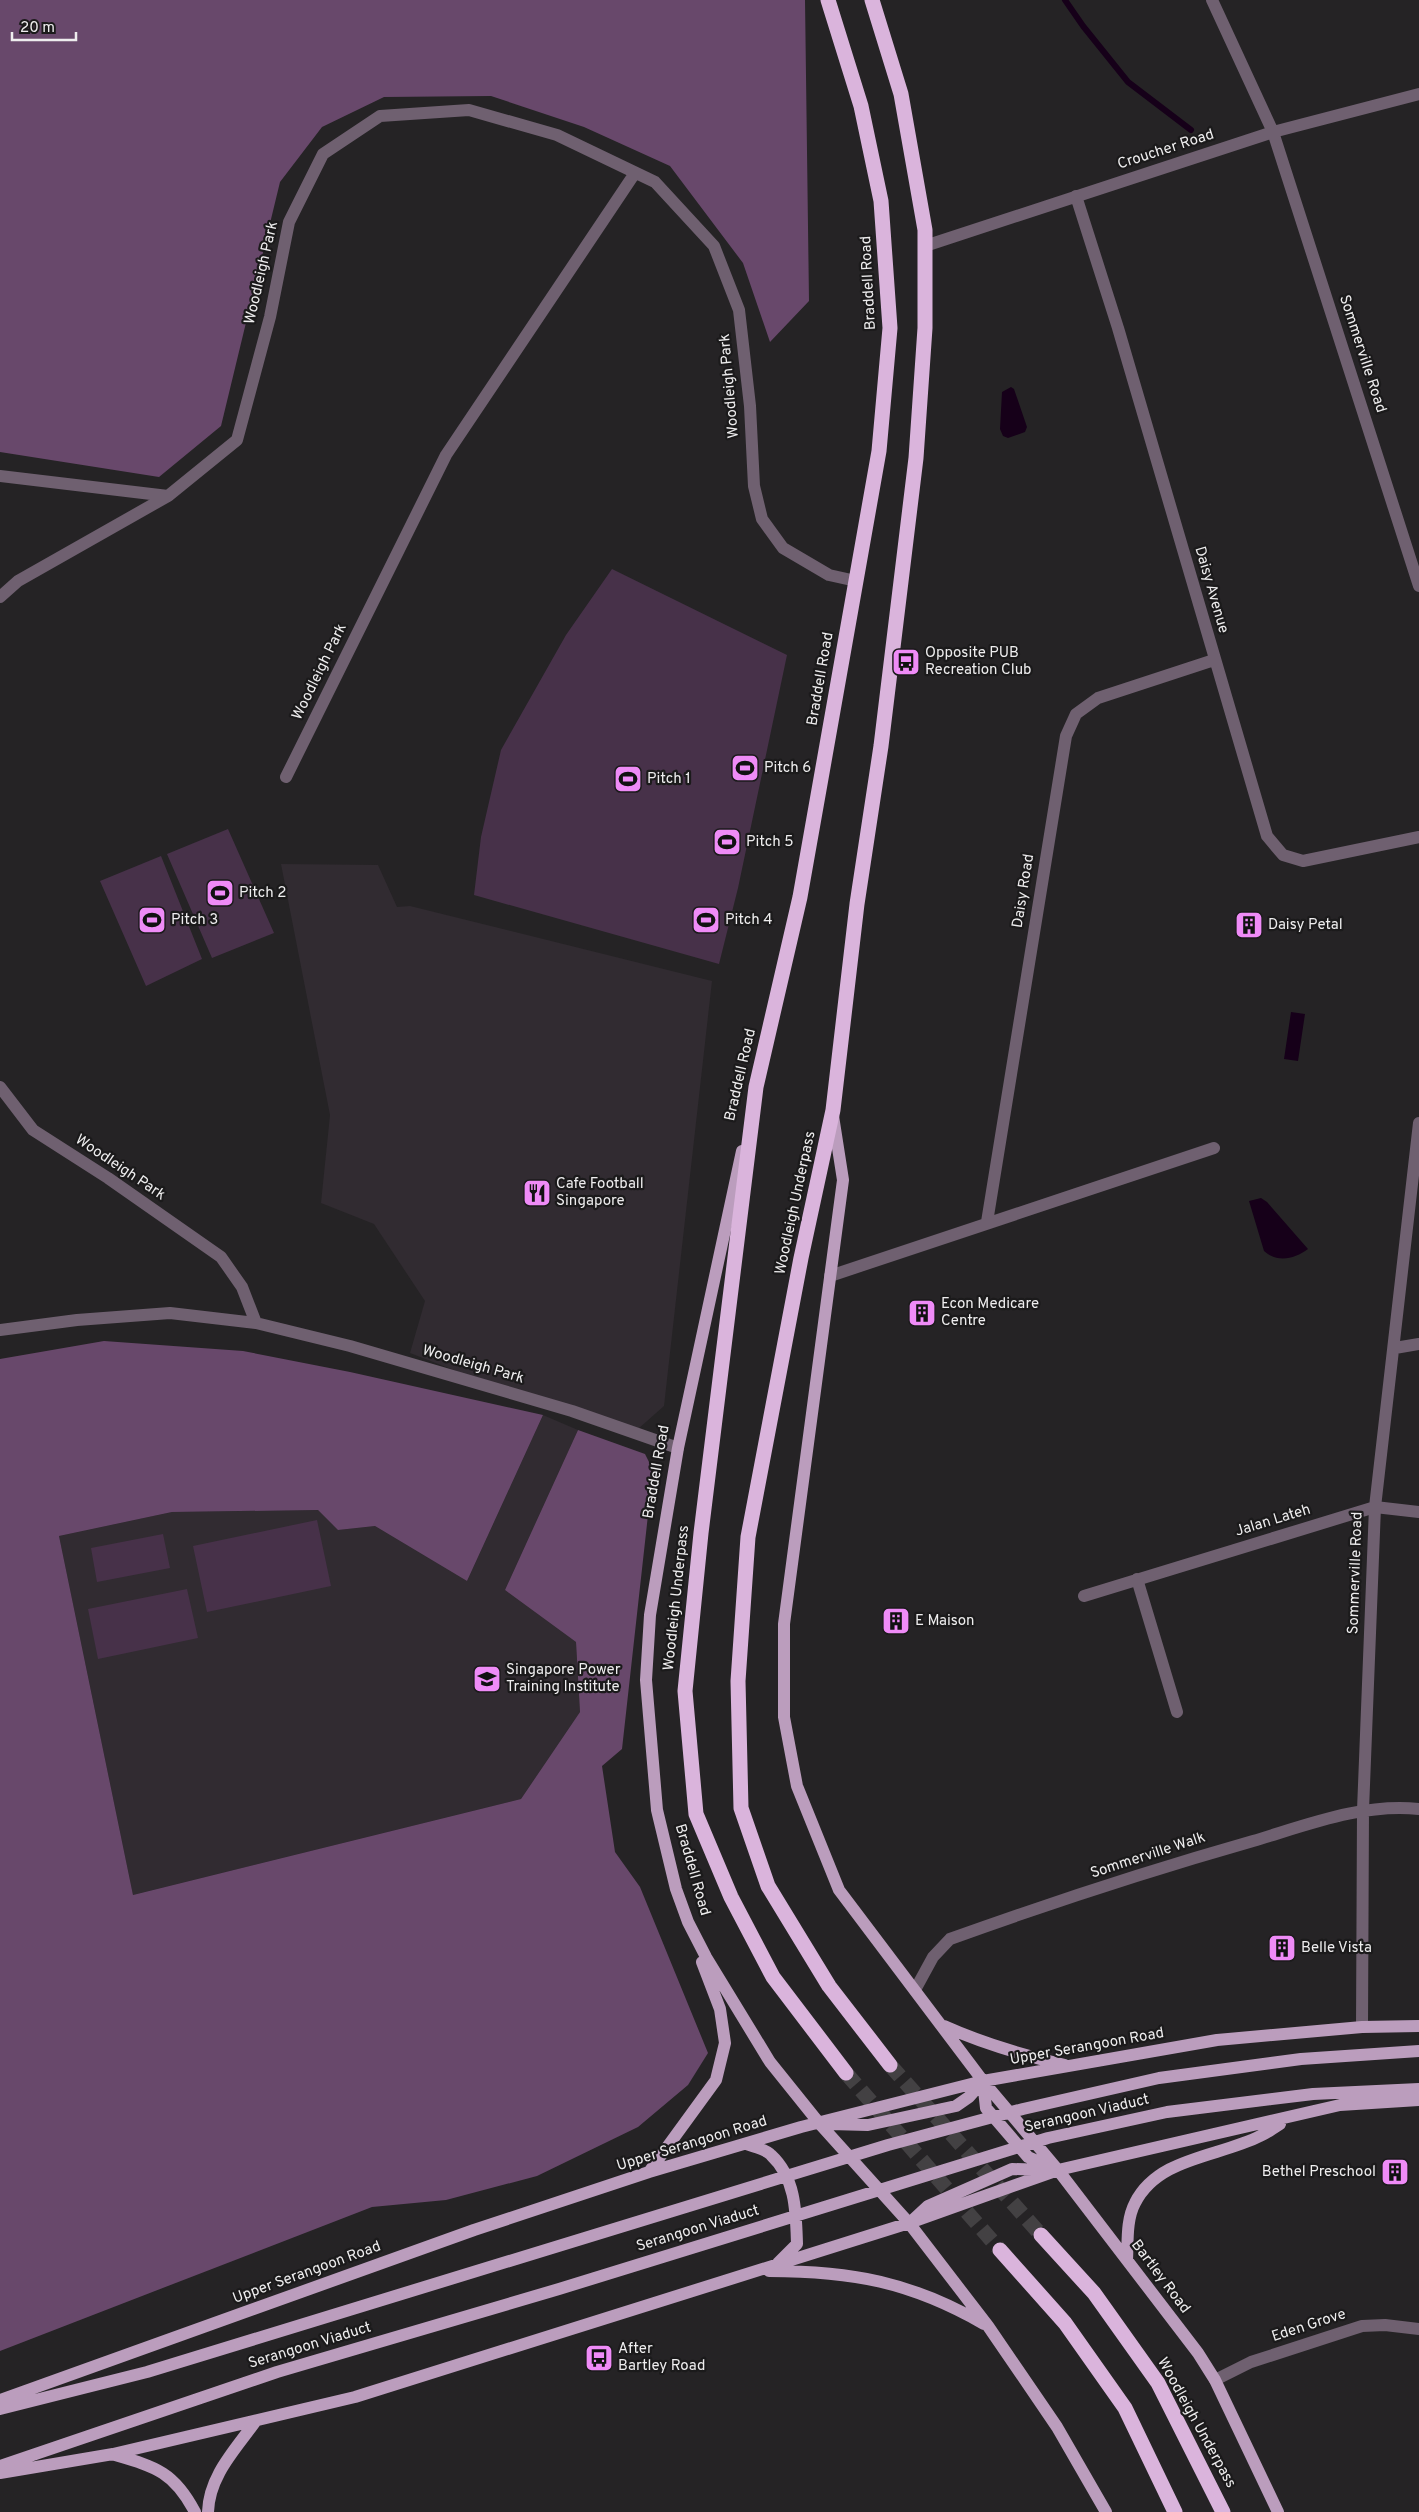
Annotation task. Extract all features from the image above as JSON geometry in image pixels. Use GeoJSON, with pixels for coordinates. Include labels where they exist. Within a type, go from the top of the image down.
{"type":"FeatureCollection","features":[{"type":"Feature","properties":{"kind":"highway","name":"Braddell Road"},"geometry":{"type":"LineString","coordinates":[[756,1087],[800,897],[856,581],[878,450],[890,328],[881,201],[860,106],[828,0]]}},
{"type":"Feature","properties":{"kind":"highway"},"geometry":{"type":"LineString","coordinates":[[833,1110],[857,904],[881,746],[916,458],[926,328],[925,246],[919,189],[901,94],[872,0]]}},
{"type":"Feature","properties":{"kind":"highway","name":"Woodleigh Underpass"},"geometry":{"type":"LineString","coordinates":[[756,1087],[701,1533],[685,1692],[696,1814],[731,1896],[773,1977],[846,2072]]}},
{"type":"Feature","properties":{"kind":"highway","name":"Woodleigh Underpass"},"geometry":{"type":"LineString","coordinates":[[833,1110],[802,1258],[748,1537],[738,1681],[741,1808],[768,1886],[829,1986],[890,2066]]}},
{"type":"Feature","properties":{"kind":"highway","name":"Woodleigh Underpass"},"geometry":{"type":"LineString","coordinates":[[1041,2235],[1094,2293],[1158,2383],[1223,2512]]}},
{"type":"Feature","properties":{"kind":"highway"},"geometry":{"type":"LineString","coordinates":[[1000,2250],[1065,2322],[1125,2408],[1175,2512]]}},
{"type":"Feature","properties":{"kind":"main road","name":"Braddell Road"},"geometry":{"type":"LineString","coordinates":[[756,1087],[678,1448],[650,1615],[646,1680],[657,1810],[676,1889],[688,1922],[706,1957],[770,2062],[820,2123]]}},
{"type":"Feature","properties":{"kind":"main road"},"geometry":{"type":"LineString","coordinates":[[833,1110],[843,1180],[784,1624],[784,1716],[797,1786],[833,1880],[983,2081]]}},
{"type":"Feature","properties":{"kind":"main road"},"geometry":{"type":"LineString","coordinates":[[649,2172],[716,2080],[725,2043],[720,2009],[688,1922]]}},
{"type":"Feature","properties":{"kind":"main road"},"geometry":{"type":"LineString","coordinates":[[942,2025],[979,2042],[1010,2052],[1071,2066]]}},
{"type":"Feature","properties":{"kind":"main road","name":"Upper Serangoon Road"},"geometry":{"type":"LineString","coordinates":[[0,2400],[465,2234],[649,2172],[820,2123],[983,2081],[1217,2040],[1362,2027],[1419,2026]]}},
{"type":"Feature","properties":{"kind":"main road","name":"Serangoon Viaduct"},"geometry":{"type":"LineString","coordinates":[[0,2409],[147,2372],[888,2145],[1023,2109],[1159,2078],[1301,2058],[1419,2051]]}},
{"type":"Feature","properties":{"kind":"main road","name":"Bartley Road"},"geometry":{"type":"LineString","coordinates":[[983,2081],[1058,2170],[1198,2353],[1215,2380],[1278,2512]]}},
{"type":"Feature","properties":{"kind":"main road","name":"Serangoon Viaduct"},"geometry":{"type":"LineString","coordinates":[[0,2466],[277,2372],[637,2265],[1048,2138],[1167,2112],[1313,2094],[1419,2089]]}},
{"type":"Feature","properties":{"kind":"main road"},"geometry":{"type":"LineString","coordinates":[[0,2473],[113,2454],[355,2397],[909,2223],[1058,2170],[1288,2119],[1340,2105],[1419,2100]]}},
{"type":"Feature","properties":{"kind":"main road"},"geometry":{"type":"LineString","coordinates":[[1127,2260],[1129,2221],[1134,2204],[1144,2188],[1157,2176],[1176,2166],[1260,2136],[1288,2119]]}},
{"type":"Feature","properties":{"kind":"main road"},"geometry":{"type":"LineString","coordinates":[[820,2123],[909,2223],[988,2326],[1057,2427],[1106,2512]]}},
{"type":"Feature","properties":{"kind":"main road"},"geometry":{"type":"LineString","coordinates":[[746,2144],[770,2154],[783,2170],[796,2202],[797,2244],[777,2264]]}},
{"type":"Feature","properties":{"kind":"main road"},"geometry":{"type":"LineString","coordinates":[[762,2270],[804,2271],[889,2283],[918,2291],[953,2306],[988,2326]]}},
{"type":"Feature","properties":{"kind":"main road"},"geometry":{"type":"LineString","coordinates":[[208,2512],[209,2499],[215,2478],[255,2422]]}},
{"type":"Feature","properties":{"kind":"main road"},"geometry":{"type":"LineString","coordinates":[[113,2454],[146,2464],[173,2479],[195,2512]]}},
{"type":"Feature","properties":{"kind":"street","name":"Sommerville Road"},"geometry":{"type":"LineString","coordinates":[[1212,0],[1273,132],[1419,586]]}},
{"type":"Feature","properties":{"kind":"street","name":"Croucher Road"},"geometry":{"type":"LineString","coordinates":[[925,246],[1273,132],[1419,94]]}},
{"type":"Feature","properties":{"kind":"street","name":"Woodleigh Park"},"geometry":{"type":"LineString","coordinates":[[0,597],[18,581],[168,496],[236,440],[270,317],[289,222],[323,154],[380,116],[468,110],[557,135],[655,182],[714,246],[739,310],[750,406],[754,486],[762,519],[783,548],[830,574],[856,581]]}},
{"type":"Feature","properties":{"kind":"street","name":"Woodleigh Park"},"geometry":{"type":"LineString","coordinates":[[286,777],[446,455],[635,172]]}},
{"type":"Feature","properties":{"kind":"street","name":"Daisy Avenue"},"geometry":{"type":"LineString","coordinates":[[1076,196],[1118,328],[1267,836],[1283,855],[1304,861],[1419,837]]}},
{"type":"Feature","properties":{"kind":"street"},"geometry":{"type":"LineString","coordinates":[[0,476],[168,496]]}},
{"type":"Feature","properties":{"kind":"street","name":"Daisy Road"},"geometry":{"type":"LineString","coordinates":[[987,1222],[1066,736],[1076,714],[1098,698],[1214,660]]}},
{"type":"Feature","properties":{"kind":"street","name":"Woodleigh Park"},"geometry":{"type":"LineString","coordinates":[[0,1087],[33,1130],[108,1178],[221,1257],[242,1288],[256,1323]]}},
{"type":"Feature","properties":{"kind":"street","name":"Sommerville Road"},"geometry":{"type":"LineString","coordinates":[[1362,2027],[1363,1810],[1375,1507],[1395,1348],[1419,1123]]}},
{"type":"Feature","properties":{"kind":"street"},"geometry":{"type":"LineString","coordinates":[[830,1276],[987,1222],[1214,1148]]}},
{"type":"Feature","properties":{"kind":"street","name":"Woodleigh Park"},"geometry":{"type":"LineString","coordinates":[[0,1330],[77,1320],[170,1313],[256,1323],[350,1346],[544,1403],[678,1448]]}},
{"type":"Feature","properties":{"kind":"street"},"geometry":{"type":"LineString","coordinates":[[1395,1348],[1419,1344]]}},
{"type":"Feature","properties":{"kind":"street","name":"Jalan Lateh"},"geometry":{"type":"LineString","coordinates":[[1084,1596],[1375,1507],[1419,1512]]}},
{"type":"Feature","properties":{"kind":"street"},"geometry":{"type":"LineString","coordinates":[[1137,1579],[1178,1712]]}},
{"type":"Feature","properties":{"kind":"street","name":"Sommerville Walk"},"geometry":{"type":"LineString","coordinates":[[914,1990],[933,1957],[950,1939],[1225,1849],[1363,1810],[1396,1806],[1419,1809]]}},
{"type":"Feature","properties":{"kind":"street","name":"Eden Grove"},"geometry":{"type":"LineString","coordinates":[[1215,2380],[1251,2362],[1362,2326],[1385,2325],[1419,2330]]}},
{"type":"Feature","properties":{"kind":"shaded area"},"geometry":{"type":"Polygon","coordinates":[[[0,0],[805,0],[809,301],[770,342],[743,263],[670,166],[584,127],[491,96],[384,97],[322,127],[280,182],[221,426],[159,477],[0,452],[0,0]]]}},
{"type":"Feature","properties":{"kind":"shaded area"},"geometry":{"type":"Polygon","coordinates":[[[1011,387],[1014,389],[1027,427],[1025,432],[1008,438],[1003,436],[1000,429],[1002,392],[1011,387]]]}},
{"type":"Feature","properties":{"kind":"shaded area","name":"Pitch 1"},"geometry":{"type":"Polygon","coordinates":[[[612,569],[787,655],[738,888],[719,964],[474,895],[481,837],[501,750],[566,635],[612,569]]]}},
{"type":"Feature","properties":{"kind":"shaded area","name":"Pitch 2"},"geometry":{"type":"Polygon","coordinates":[[[228,829],[274,933],[212,958],[167,854],[228,829]]]}},
{"type":"Feature","properties":{"kind":"shaded area","name":"Pitch 3"},"geometry":{"type":"Polygon","coordinates":[[[161,856],[202,959],[146,986],[100,881],[161,856]]]}},
{"type":"Feature","properties":{"kind":"shaded area"},"geometry":{"type":"Polygon","coordinates":[[[281,864],[378,865],[397,907],[410,906],[712,981],[664,1406],[638,1429],[464,1374],[410,1353],[425,1301],[374,1224],[321,1203],[330,1115],[281,864]]]}},
{"type":"Feature","properties":{"kind":"shaded area"},"geometry":{"type":"Polygon","coordinates":[[[1291,1012],[1305,1014],[1298,1061],[1284,1059],[1291,1012]]]}},
{"type":"Feature","properties":{"kind":"shaded area"},"geometry":{"type":"Polygon","coordinates":[[[1261,1198],[1267,1202],[1308,1249],[1286,1258],[1275,1257],[1264,1251],[1249,1201],[1261,1198]]]}},
{"type":"Feature","properties":{"kind":"shaded area"},"geometry":{"type":"Polygon","coordinates":[[[104,1341],[243,1351],[350,1372],[543,1415],[467,1581],[375,1526],[338,1530],[318,1510],[172,1512],[59,1536],[133,1895],[521,1799],[580,1712],[576,1642],[505,1590],[578,1430],[645,1454],[653,1470],[622,1749],[602,1766],[615,1852],[640,1887],[708,2053],[688,2085],[638,2127],[537,2176],[446,2200],[372,2207],[0,2351],[0,1359],[104,1341]]]}},
{"type":"Feature","properties":{"kind":"shaded area"},"geometry":{"type":"Polygon","coordinates":[[[543,1415],[578,1430],[505,1590],[576,1642],[580,1712],[521,1799],[133,1895],[59,1536],[172,1512],[318,1510],[338,1530],[375,1526],[467,1581],[543,1415]]]}},
{"type":"Feature","properties":{"kind":"shaded area"},"geometry":{"type":"Polygon","coordinates":[[[317,1520],[331,1586],[207,1612],[193,1546],[317,1520]]]}},
{"type":"Feature","properties":{"kind":"shaded area"},"geometry":{"type":"Polygon","coordinates":[[[163,1534],[170,1568],[97,1582],[91,1548],[163,1534]]]}},
{"type":"Feature","properties":{"kind":"shaded area"},"geometry":{"type":"Polygon","coordinates":[[[187,1589],[198,1638],[98,1659],[88,1609],[187,1589]]]}},
{"type":"Feature","properties":{"kind":"waterway"},"geometry":{"type":"LineString","coordinates":[[1065,0],[1083,26],[1128,82],[1191,130]]}},
{"type":"Feature","properties":{"kind":"tunnel"},"geometry":{"type":"LineString","coordinates":[[890,2065],[1041,2235]]}},
{"type":"Feature","properties":{"kind":"tunnel"},"geometry":{"type":"LineString","coordinates":[[846,2073],[1000,2250]]}},
{"type":"Feature","properties":{"kind":"place","name":"Opposite PUB Recreation Club"},"geometry":{"type":"Point","coordinates":[906,662]}},
{"type":"Feature","properties":{"kind":"place","name":"Pitch 6"},"geometry":{"type":"Point","coordinates":[745,768]}},
{"type":"Feature","properties":{"kind":"place","name":"Pitch 1"},"geometry":{"type":"Point","coordinates":[628,779]}},
{"type":"Feature","properties":{"kind":"place","name":"Pitch 5"},"geometry":{"type":"Point","coordinates":[727,842]}},
{"type":"Feature","properties":{"kind":"place","name":"Pitch 2"},"geometry":{"type":"Point","coordinates":[220,893]}},
{"type":"Feature","properties":{"kind":"place","name":"Pitch 3"},"geometry":{"type":"Point","coordinates":[152,920]}},
{"type":"Feature","properties":{"kind":"place","name":"Pitch 4"},"geometry":{"type":"Point","coordinates":[706,920]}},
{"type":"Feature","properties":{"kind":"place","name":"Daisy Petal"},"geometry":{"type":"Point","coordinates":[1249,925]}},
{"type":"Feature","properties":{"kind":"place","name":"Cafe Football Singapore"},"geometry":{"type":"Point","coordinates":[537,1193]}},
{"type":"Feature","properties":{"kind":"place","name":"Econ Medicare Centre"},"geometry":{"type":"Point","coordinates":[922,1313]}},
{"type":"Feature","properties":{"kind":"place","name":"E Maison"},"geometry":{"type":"Point","coordinates":[896,1621]}},
{"type":"Feature","properties":{"kind":"place","name":"Singapore Power Training Institute"},"geometry":{"type":"Point","coordinates":[487,1679]}},
{"type":"Feature","properties":{"kind":"place","name":"Belle Vista"},"geometry":{"type":"Point","coordinates":[1282,1948]}},
{"type":"Feature","properties":{"kind":"place","name":"Bethel Preschool"},"geometry":{"type":"Point","coordinates":[1395,2172]}},
{"type":"Feature","properties":{"kind":"place","name":"After Bartley Road"},"geometry":{"type":"Point","coordinates":[599,2358]}}]}
